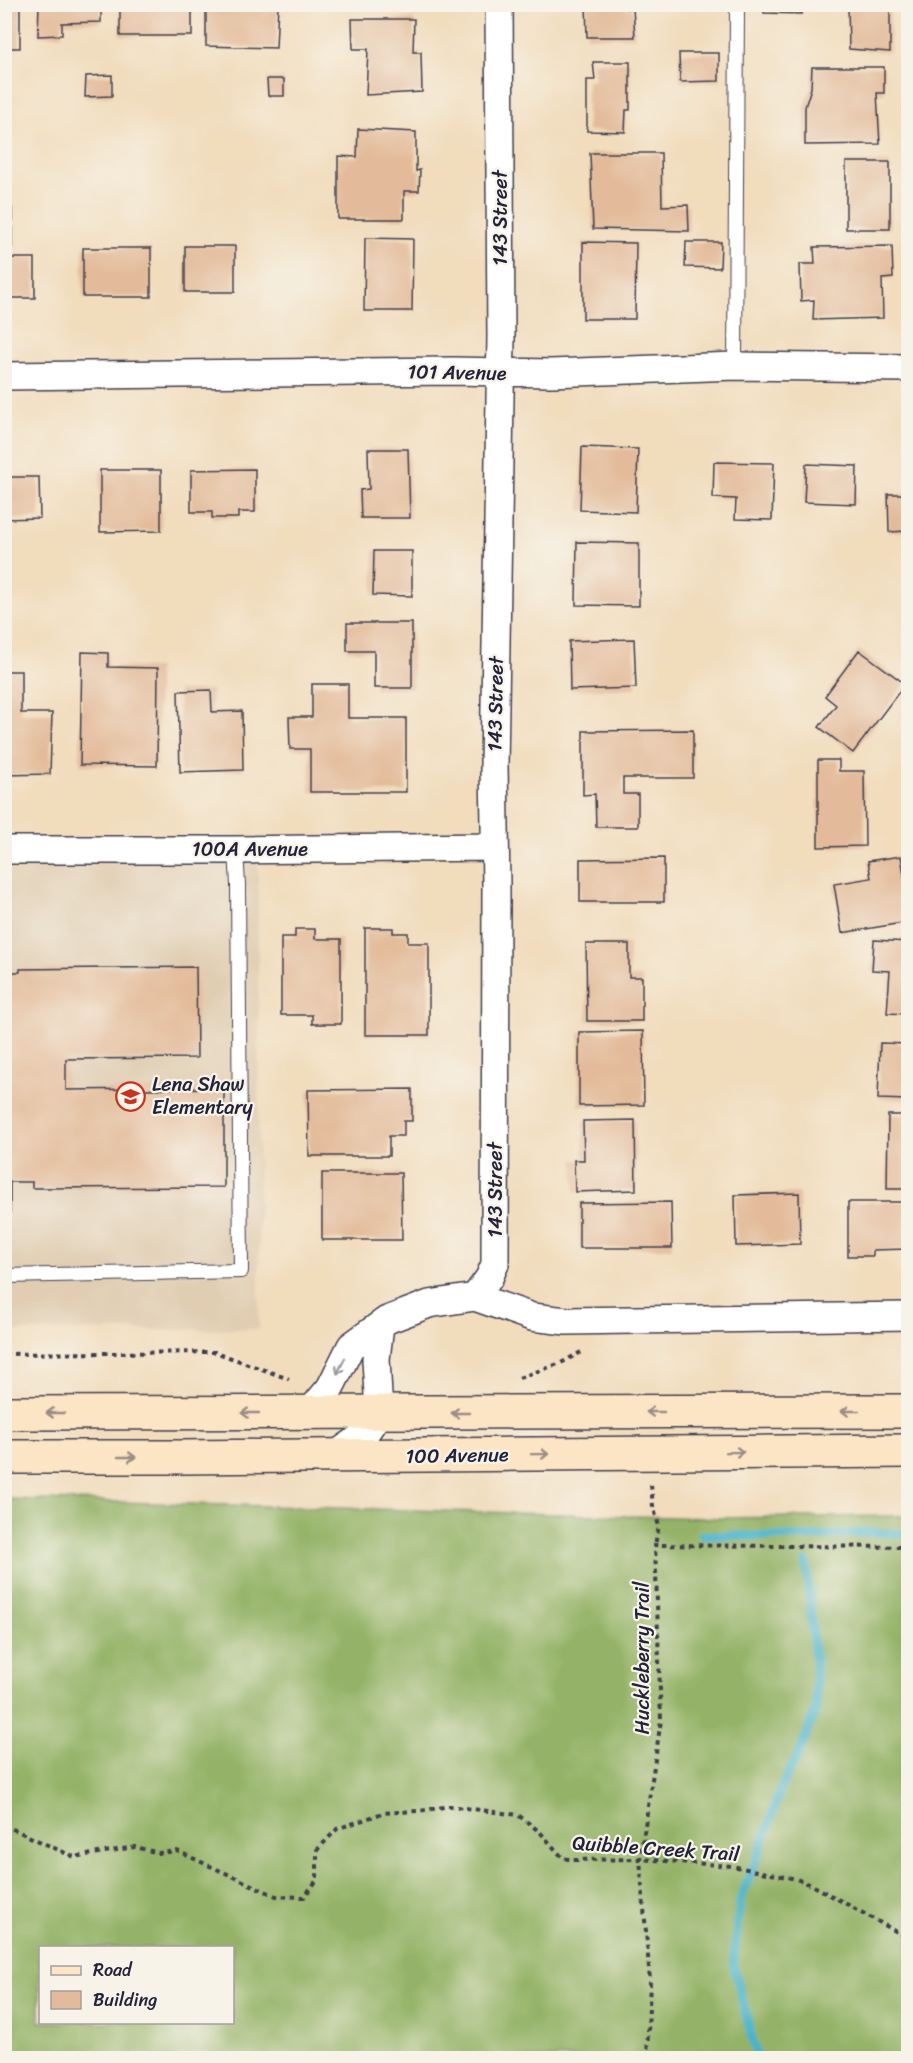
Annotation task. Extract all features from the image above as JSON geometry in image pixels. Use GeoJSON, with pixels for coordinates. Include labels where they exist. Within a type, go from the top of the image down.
{"type":"FeatureCollection","features":[{"type":"Feature","properties":{"kind":"main road"},"geometry":{"type":"LineString","coordinates":[[4,1413],[909,1411]]}},
{"type":"Feature","properties":{"kind":"main road","name":"100 Avenue"},"geometry":{"type":"LineString","coordinates":[[4,1456],[334,1456],[909,1451]]}},
{"type":"Feature","properties":{"kind":"street","name":"143 Street"},"geometry":{"type":"LineString","coordinates":[[476,1297],[495,1264],[494,766],[501,372],[499,4]]}},
{"type":"Feature","properties":{"kind":"street","name":"101 Avenue"},"geometry":{"type":"LineString","coordinates":[[4,376],[453,371],[551,373],[735,366],[909,368]]}},
{"type":"Feature","properties":{"kind":"street","name":"100A Avenue"},"geometry":{"type":"LineString","coordinates":[[4,850],[495,847]]}},
{"type":"Feature","properties":{"kind":"street"},"geometry":{"type":"LineString","coordinates":[[309,1413],[330,1388],[351,1346],[387,1320],[429,1304],[476,1297],[532,1317],[566,1321],[909,1316]]}},
{"type":"Feature","properties":{"kind":"street"},"geometry":{"type":"LineString","coordinates":[[334,1456],[364,1435],[379,1413],[376,1359],[380,1325]]}},
{"type":"Feature","properties":{"kind":"lane"},"geometry":{"type":"LineString","coordinates":[[735,366],[737,4]]}},
{"type":"Feature","properties":{"kind":"lane"},"geometry":{"type":"LineString","coordinates":[[4,1276],[241,1271],[236,850]]}},
{"type":"Feature","properties":{"kind":"path"},"geometry":{"type":"LineString","coordinates":[[511,1381],[561,1363],[586,1349]]}},
{"type":"Feature","properties":{"kind":"path"},"geometry":{"type":"LineString","coordinates":[[4,1354],[215,1352],[294,1380]]}},
{"type":"Feature","properties":{"kind":"path","name":"Huckleberry Trail"},"geometry":{"type":"LineString","coordinates":[[647,2058],[650,1981],[640,1859],[661,1720],[655,1545],[659,1526],[653,1506],[651,1485]]}},
{"type":"Feature","properties":{"kind":"path"},"geometry":{"type":"LineString","coordinates":[[655,1545],[909,1547]]}},
{"type":"Feature","properties":{"kind":"path","name":"Quibble Creek Trail"},"geometry":{"type":"LineString","coordinates":[[4,1825],[74,1857],[135,1847],[159,1853],[177,1851],[276,1896],[304,1897],[317,1880],[317,1850],[337,1829],[383,1813],[450,1806],[518,1815],[540,1832],[563,1858],[573,1860],[640,1859],[732,1866],[812,1885],[909,1938]]}},
{"type":"Feature","properties":{"kind":"shaded area","name":"Lena Shaw Elementary"},"geometry":{"type":"Polygon","coordinates":[[[258,855],[259,1329],[5,1331],[4,863],[258,855]]]}},
{"type":"Feature","properties":{"kind":"green space"},"geometry":{"type":"Polygon","coordinates":[[[5,1499],[706,1518],[908,1516],[908,2058],[5,2058],[5,1499]]]}},
{"type":"Feature","properties":{"kind":"building"},"geometry":{"type":"Polygon","coordinates":[[[4,4],[20,4],[20,48],[4,48],[4,4]]]}},
{"type":"Feature","properties":{"kind":"building"},"geometry":{"type":"Polygon","coordinates":[[[39,4],[101,4],[101,22],[62,23],[62,35],[38,36],[39,4]]]}},
{"type":"Feature","properties":{"kind":"building"},"geometry":{"type":"Polygon","coordinates":[[[120,4],[192,4],[192,36],[120,36],[120,4]]]}},
{"type":"Feature","properties":{"kind":"building"},"geometry":{"type":"Polygon","coordinates":[[[206,4],[278,4],[276,48],[206,46],[206,4]]]}},
{"type":"Feature","properties":{"kind":"building"},"geometry":{"type":"Polygon","coordinates":[[[586,4],[626,4],[626,9],[633,8],[635,37],[587,37],[586,4]]]}},
{"type":"Feature","properties":{"kind":"building"},"geometry":{"type":"Polygon","coordinates":[[[764,4],[802,4],[802,14],[764,13],[764,4]]]}},
{"type":"Feature","properties":{"kind":"building"},"geometry":{"type":"Polygon","coordinates":[[[848,4],[890,4],[890,52],[849,49],[848,4]]]}},
{"type":"Feature","properties":{"kind":"building"},"geometry":{"type":"Polygon","coordinates":[[[352,19],[414,19],[413,52],[421,52],[422,92],[366,95],[368,49],[353,49],[352,19]]]}},
{"type":"Feature","properties":{"kind":"building"},"geometry":{"type":"Polygon","coordinates":[[[679,53],[719,53],[719,81],[680,82],[679,53]]]}},
{"type":"Feature","properties":{"kind":"building"},"geometry":{"type":"Polygon","coordinates":[[[593,62],[630,62],[630,110],[626,110],[625,132],[587,131],[587,80],[595,80],[593,62]]]}},
{"type":"Feature","properties":{"kind":"building"},"geometry":{"type":"Polygon","coordinates":[[[812,67],[884,67],[884,93],[877,93],[880,144],[805,145],[805,107],[811,88],[812,67]]]}},
{"type":"Feature","properties":{"kind":"building"},"geometry":{"type":"Polygon","coordinates":[[[112,75],[112,96],[85,97],[86,76],[112,75]]]}},
{"type":"Feature","properties":{"kind":"building"},"geometry":{"type":"Polygon","coordinates":[[[267,79],[284,79],[284,96],[268,96],[267,79]]]}},
{"type":"Feature","properties":{"kind":"building"},"geometry":{"type":"Polygon","coordinates":[[[358,129],[416,132],[416,171],[420,170],[419,191],[404,191],[404,219],[338,219],[338,156],[357,157],[358,129]]]}},
{"type":"Feature","properties":{"kind":"building"},"geometry":{"type":"Polygon","coordinates":[[[590,153],[661,153],[662,206],[688,205],[689,231],[593,229],[590,153]]]}},
{"type":"Feature","properties":{"kind":"building"},"geometry":{"type":"Polygon","coordinates":[[[846,162],[890,162],[890,229],[846,229],[846,162]]]}},
{"type":"Feature","properties":{"kind":"building"},"geometry":{"type":"Polygon","coordinates":[[[4,208],[12,208],[12,247],[4,247],[4,208]]]}},
{"type":"Feature","properties":{"kind":"building"},"geometry":{"type":"Polygon","coordinates":[[[365,238],[413,239],[412,311],[364,311],[365,238]]]}},
{"type":"Feature","properties":{"kind":"building"},"geometry":{"type":"Polygon","coordinates":[[[583,242],[636,243],[635,319],[583,319],[583,242]]]}},
{"type":"Feature","properties":{"kind":"building"},"geometry":{"type":"Polygon","coordinates":[[[686,242],[721,242],[720,268],[685,267],[686,242]]]}},
{"type":"Feature","properties":{"kind":"building"},"geometry":{"type":"Polygon","coordinates":[[[185,246],[235,246],[235,292],[185,292],[185,246]]]}},
{"type":"Feature","properties":{"kind":"building"},"geometry":{"type":"Polygon","coordinates":[[[892,246],[893,278],[882,279],[883,318],[813,320],[814,300],[801,301],[800,264],[815,264],[814,247],[892,246]]]}},
{"type":"Feature","properties":{"kind":"building"},"geometry":{"type":"Polygon","coordinates":[[[83,248],[151,248],[151,297],[83,297],[83,248]]]}},
{"type":"Feature","properties":{"kind":"building"},"geometry":{"type":"Polygon","coordinates":[[[4,258],[35,258],[35,298],[4,298],[4,258]]]}},
{"type":"Feature","properties":{"kind":"building"},"geometry":{"type":"Polygon","coordinates":[[[582,447],[638,449],[636,512],[580,510],[582,447]]]}},
{"type":"Feature","properties":{"kind":"building"},"geometry":{"type":"Polygon","coordinates":[[[368,449],[408,449],[410,518],[361,518],[360,490],[369,489],[368,449]]]}},
{"type":"Feature","properties":{"kind":"building"},"geometry":{"type":"Polygon","coordinates":[[[714,462],[774,463],[772,520],[735,519],[736,499],[713,498],[714,462]]]}},
{"type":"Feature","properties":{"kind":"building"},"geometry":{"type":"Polygon","coordinates":[[[806,464],[857,466],[856,504],[804,502],[806,464]]]}},
{"type":"Feature","properties":{"kind":"building"},"geometry":{"type":"Polygon","coordinates":[[[255,469],[255,512],[238,512],[238,518],[212,518],[212,512],[191,512],[191,470],[255,469]]]}},
{"type":"Feature","properties":{"kind":"building"},"geometry":{"type":"Polygon","coordinates":[[[100,470],[161,470],[161,531],[100,532],[100,470]]]}},
{"type":"Feature","properties":{"kind":"building"},"geometry":{"type":"Polygon","coordinates":[[[4,477],[39,477],[40,518],[4,519],[4,477]]]}},
{"type":"Feature","properties":{"kind":"building"},"geometry":{"type":"Polygon","coordinates":[[[888,494],[908,494],[908,531],[889,532],[888,494]]]}},
{"type":"Feature","properties":{"kind":"building"},"geometry":{"type":"Polygon","coordinates":[[[577,542],[639,543],[639,606],[576,605],[577,542]]]}},
{"type":"Feature","properties":{"kind":"building"},"geometry":{"type":"Polygon","coordinates":[[[374,551],[412,551],[412,596],[373,595],[374,551]]]}},
{"type":"Feature","properties":{"kind":"building"},"geometry":{"type":"Polygon","coordinates":[[[347,623],[412,623],[412,688],[374,688],[374,651],[347,651],[347,623]]]}},
{"type":"Feature","properties":{"kind":"building"},"geometry":{"type":"Polygon","coordinates":[[[634,639],[636,688],[570,690],[569,641],[634,639]]]}},
{"type":"Feature","properties":{"kind":"building"},"geometry":{"type":"Polygon","coordinates":[[[859,650],[905,684],[853,753],[819,727],[836,705],[825,696],[859,650]]]}},
{"type":"Feature","properties":{"kind":"building"},"geometry":{"type":"Polygon","coordinates":[[[82,652],[108,653],[108,667],[158,668],[157,766],[80,765],[82,652]]]}},
{"type":"Feature","properties":{"kind":"building"},"geometry":{"type":"Polygon","coordinates":[[[4,671],[21,671],[21,713],[52,713],[50,774],[4,775],[4,671]]]}},
{"type":"Feature","properties":{"kind":"building"},"geometry":{"type":"Polygon","coordinates":[[[312,684],[348,684],[348,718],[406,718],[406,792],[310,792],[310,749],[290,749],[289,717],[312,717],[312,684]]]}},
{"type":"Feature","properties":{"kind":"building"},"geometry":{"type":"Polygon","coordinates":[[[211,690],[212,712],[242,711],[243,770],[180,772],[178,691],[211,690]]]}},
{"type":"Feature","properties":{"kind":"building"},"geometry":{"type":"Polygon","coordinates":[[[693,730],[693,778],[623,778],[623,794],[638,794],[638,827],[596,827],[595,794],[583,795],[583,731],[693,730]]]}},
{"type":"Feature","properties":{"kind":"building"},"geometry":{"type":"Polygon","coordinates":[[[818,760],[839,760],[839,771],[864,771],[865,846],[818,847],[818,760]]]}},
{"type":"Feature","properties":{"kind":"building"},"geometry":{"type":"Polygon","coordinates":[[[901,856],[908,901],[908,922],[842,933],[834,884],[871,878],[868,861],[901,856]]]}},
{"type":"Feature","properties":{"kind":"building"},"geometry":{"type":"Polygon","coordinates":[[[664,858],[664,902],[580,902],[580,859],[664,858]]]}},
{"type":"Feature","properties":{"kind":"building"},"geometry":{"type":"Polygon","coordinates":[[[365,928],[393,928],[393,933],[408,933],[408,943],[429,943],[429,1035],[365,1035],[365,928]]]}},
{"type":"Feature","properties":{"kind":"building"},"geometry":{"type":"Polygon","coordinates":[[[295,929],[315,929],[315,939],[341,939],[341,1024],[312,1024],[312,1015],[281,1015],[281,937],[295,937],[295,929]]]}},
{"type":"Feature","properties":{"kind":"building"},"geometry":{"type":"Polygon","coordinates":[[[874,940],[908,942],[908,1014],[887,1013],[890,971],[872,970],[874,940]]]}},
{"type":"Feature","properties":{"kind":"building"},"geometry":{"type":"Polygon","coordinates":[[[586,944],[629,944],[629,977],[642,977],[642,1021],[587,1021],[586,944]]]}},
{"type":"Feature","properties":{"kind":"building"},"geometry":{"type":"Polygon","coordinates":[[[196,967],[197,1058],[66,1059],[66,1090],[224,1088],[224,1187],[32,1188],[32,1182],[10,1182],[10,1212],[4,1212],[4,972],[20,972],[20,969],[196,967]]]}},
{"type":"Feature","properties":{"kind":"building"},"geometry":{"type":"Polygon","coordinates":[[[643,1031],[644,1105],[579,1106],[579,1032],[643,1031]]]}},
{"type":"Feature","properties":{"kind":"building"},"geometry":{"type":"Polygon","coordinates":[[[880,1043],[908,1044],[908,1100],[878,1099],[880,1043]]]}},
{"type":"Feature","properties":{"kind":"building"},"geometry":{"type":"Polygon","coordinates":[[[412,1089],[412,1121],[404,1121],[404,1136],[389,1136],[389,1156],[309,1156],[308,1090],[412,1089]]]}},
{"type":"Feature","properties":{"kind":"building"},"geometry":{"type":"Polygon","coordinates":[[[888,1115],[908,1115],[908,1189],[887,1189],[888,1115]]]}},
{"type":"Feature","properties":{"kind":"building"},"geometry":{"type":"Polygon","coordinates":[[[635,1120],[636,1190],[575,1192],[574,1160],[584,1160],[583,1121],[635,1120]]]}},
{"type":"Feature","properties":{"kind":"building"},"geometry":{"type":"Polygon","coordinates":[[[322,1173],[401,1173],[402,1240],[322,1240],[322,1173]]]}},
{"type":"Feature","properties":{"kind":"building"},"geometry":{"type":"Polygon","coordinates":[[[799,1193],[800,1244],[736,1246],[735,1195],[799,1193]]]}},
{"type":"Feature","properties":{"kind":"building"},"geometry":{"type":"Polygon","coordinates":[[[671,1202],[672,1248],[579,1248],[579,1203],[671,1202]]]}},
{"type":"Feature","properties":{"kind":"building"},"geometry":{"type":"Polygon","coordinates":[[[848,1202],[908,1202],[908,1249],[873,1250],[873,1256],[848,1256],[848,1202]]]}},
{"type":"Feature","properties":{"kind":"waterway"},"geometry":{"type":"LineString","coordinates":[[702,1535],[809,1537],[868,1532],[908,1534]]}},
{"type":"Feature","properties":{"kind":"waterway"},"geometry":{"type":"LineString","coordinates":[[757,2058],[733,1964],[740,1901],[781,1787],[801,1749],[816,1709],[815,1660],[806,1562]]}},
{"type":"Feature","properties":{"kind":"place","name":"Lena Shaw Elementary"},"geometry":{"type":"Point","coordinates":[131,1096]}}]}
